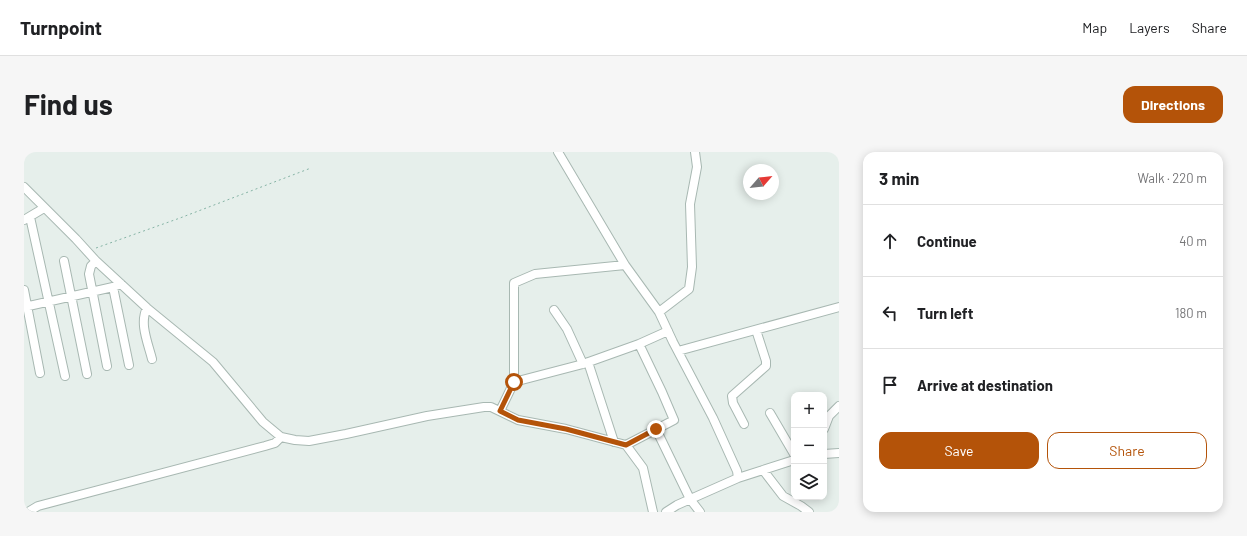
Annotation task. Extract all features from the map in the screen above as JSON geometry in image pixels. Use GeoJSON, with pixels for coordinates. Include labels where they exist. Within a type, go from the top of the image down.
{"type":"FeatureCollection","features":[{"type":"Feature","properties":{"kind":"street"},"geometry":{"type":"LineString","coordinates":[[558,152],[625,265],[659,312],[713,418],[737,471],[738,478]]}},
{"type":"Feature","properties":{"kind":"street"},"geometry":{"type":"LineString","coordinates":[[659,312],[689,289],[692,267],[690,204],[697,168],[695,152]]}},
{"type":"Feature","properties":{"kind":"street"},"geometry":{"type":"LineString","coordinates":[[24,187],[96,261],[147,308],[212,362],[263,422],[281,437],[309,441],[427,416],[492,407],[518,420],[566,429],[626,445],[643,468],[653,512]]}},
{"type":"Feature","properties":{"kind":"street"},"geometry":{"type":"LineString","coordinates":[[44,208],[27,219],[49,301],[65,376]]}},
{"type":"Feature","properties":{"kind":"street"},"geometry":{"type":"LineString","coordinates":[[64,261],[87,374]]}},
{"type":"Feature","properties":{"kind":"street"},"geometry":{"type":"LineString","coordinates":[[96,261],[89,270],[107,366]]}},
{"type":"Feature","properties":{"kind":"street"},"geometry":{"type":"LineString","coordinates":[[500,411],[514,382],[514,283],[535,274],[625,265]]}},
{"type":"Feature","properties":{"kind":"street"},"geometry":{"type":"LineString","coordinates":[[26,307],[121,284]]}},
{"type":"Feature","properties":{"kind":"street"},"geometry":{"type":"LineString","coordinates":[[113,287],[129,364]]}},
{"type":"Feature","properties":{"kind":"street"},"geometry":{"type":"LineString","coordinates":[[24,290],[26,307],[40,373]]}},
{"type":"Feature","properties":{"kind":"street"},"geometry":{"type":"LineString","coordinates":[[678,351],[839,307]]}},
{"type":"Feature","properties":{"kind":"street"},"geometry":{"type":"LineString","coordinates":[[147,308],[144,314],[143,323],[152,359]]}},
{"type":"Feature","properties":{"kind":"street"},"geometry":{"type":"LineString","coordinates":[[554,310],[567,329],[585,363],[614,442]]}},
{"type":"Feature","properties":{"kind":"street"},"geometry":{"type":"LineString","coordinates":[[744,424],[733,403],[732,396],[766,366],[766,361],[756,330]]}},
{"type":"Feature","properties":{"kind":"street"},"geometry":{"type":"LineString","coordinates":[[514,382],[585,363],[639,344],[668,331]]}},
{"type":"Feature","properties":{"kind":"street"},"geometry":{"type":"LineString","coordinates":[[626,445],[674,420],[639,344]]}},
{"type":"Feature","properties":{"kind":"street"},"geometry":{"type":"LineString","coordinates":[[825,428],[829,416],[839,406]]}},
{"type":"Feature","properties":{"kind":"street"},"geometry":{"type":"LineString","coordinates":[[770,413],[791,449]]}},
{"type":"Feature","properties":{"kind":"street"},"geometry":{"type":"LineString","coordinates":[[656,429],[690,499],[700,512]]}},
{"type":"Feature","properties":{"kind":"street"},"geometry":{"type":"LineString","coordinates":[[28,512],[38,506],[265,446],[275,443],[281,437]]}},
{"type":"Feature","properties":{"kind":"street"},"geometry":{"type":"LineString","coordinates":[[827,454],[839,453]]}},
{"type":"Feature","properties":{"kind":"street"},"geometry":{"type":"LineString","coordinates":[[666,512],[690,499],[738,478],[791,461]]}},
{"type":"Feature","properties":{"kind":"street"},"geometry":{"type":"LineString","coordinates":[[763,470],[783,496],[802,506],[809,512]]}},
{"type":"Feature","properties":{"kind":"path"},"geometry":{"type":"LineString","coordinates":[[87,251],[180,218],[311,168]]}},
{"type":"Feature","properties":{"kind":"route"},"geometry":{"type":"LineString","coordinates":[[514,382],[500,411],[518,420],[566,429],[626,445],[656,429]]}}]}
